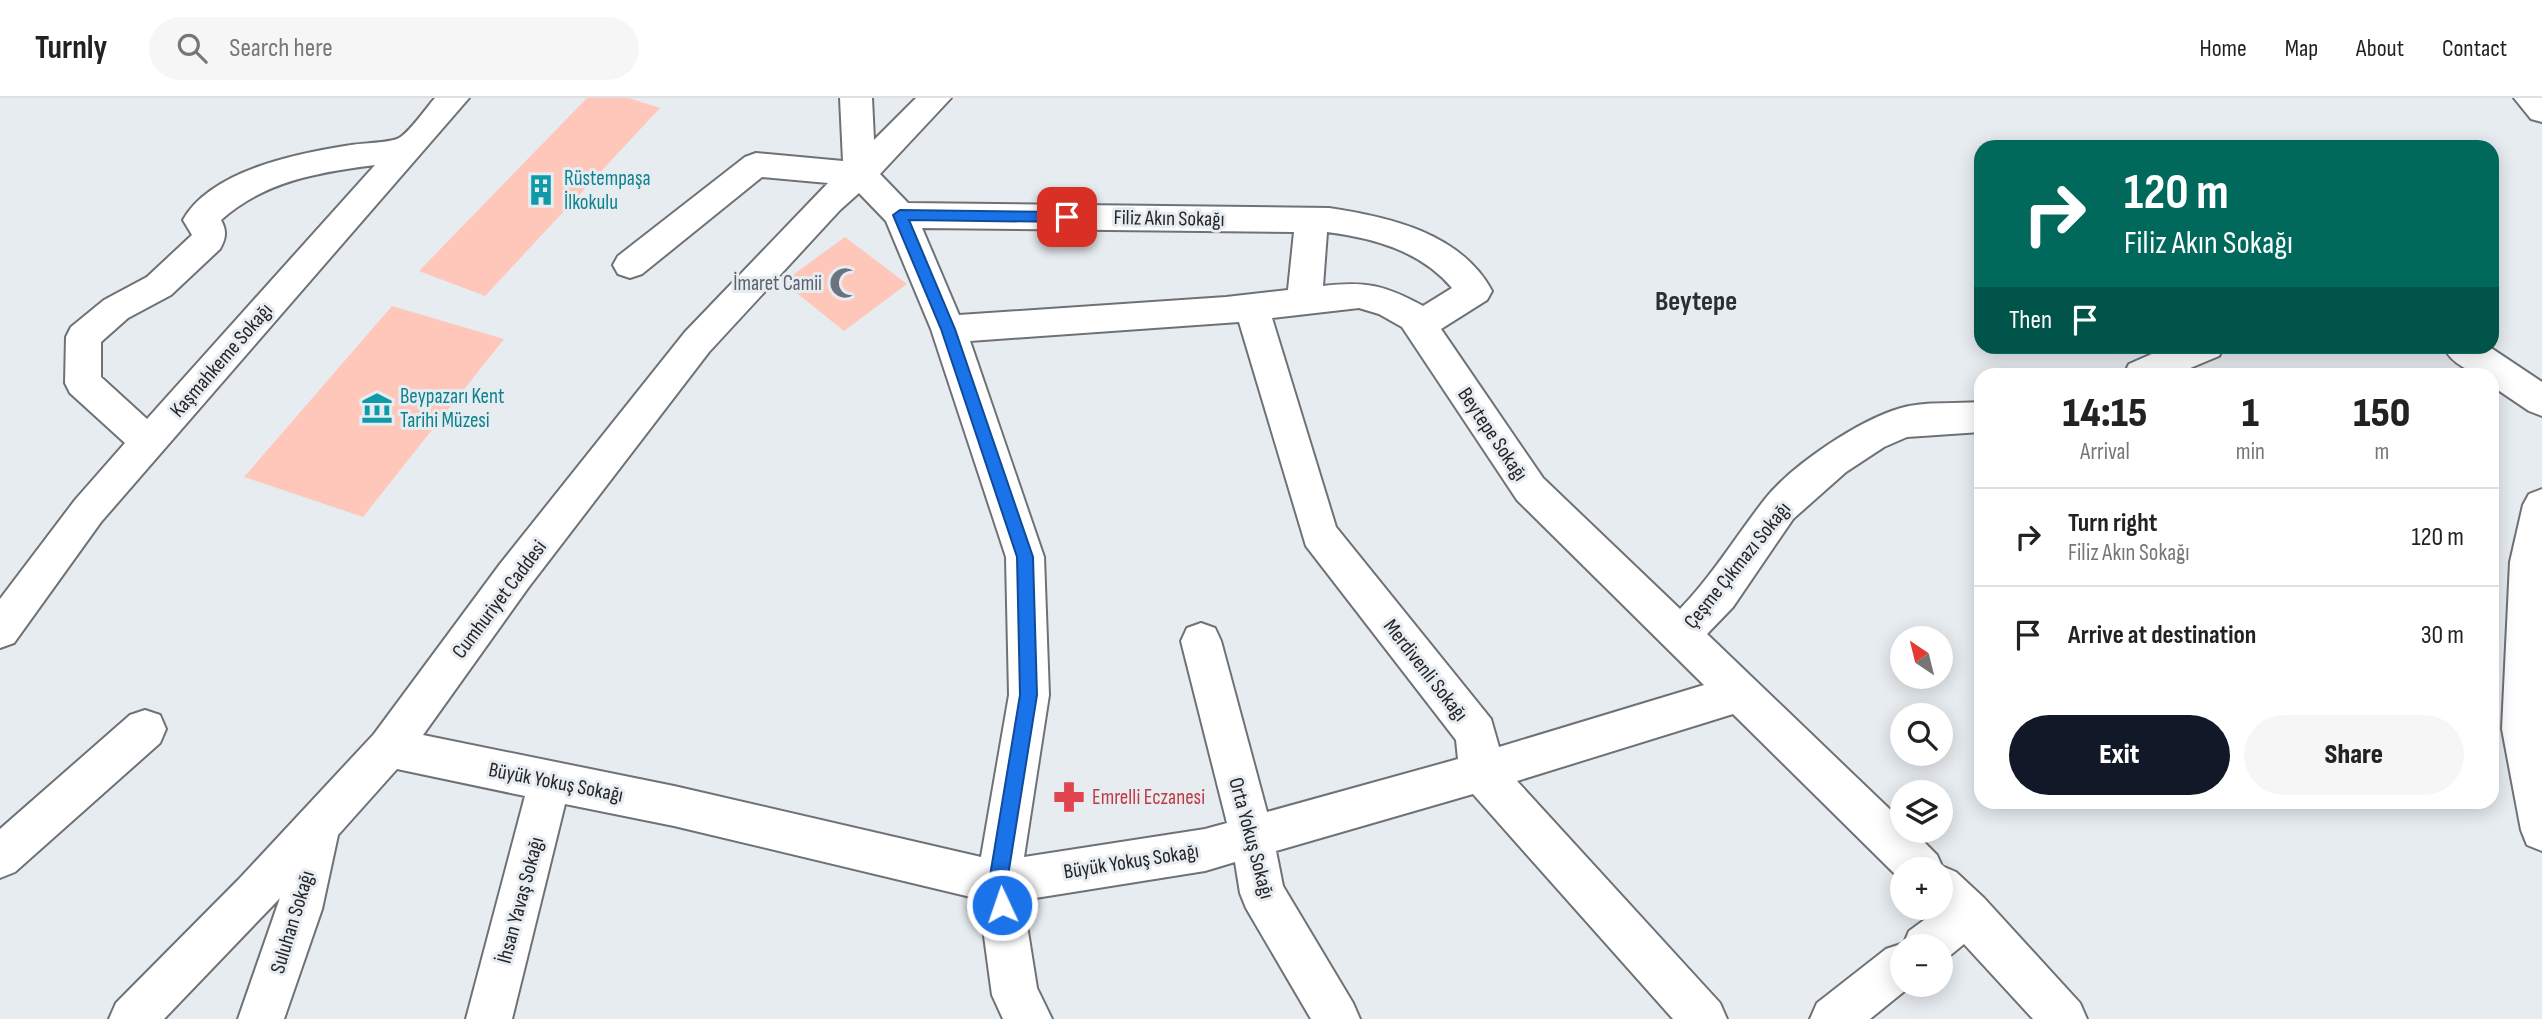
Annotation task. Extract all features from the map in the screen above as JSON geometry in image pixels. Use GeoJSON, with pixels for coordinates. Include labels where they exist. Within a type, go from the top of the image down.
{"type":"FeatureCollection","features":[{"type":"Feature","properties":{"kind":"street","name":"Kaşmahkeme Sokağı"},"geometry":{"type":"LineString","coordinates":[[0,630],[88,511],[453,98]]}},
{"type":"Feature","properties":{"kind":"street"},"geometry":{"type":"LineString","coordinates":[[856,98],[860,174]]}},
{"type":"Feature","properties":{"kind":"street","name":"Cumhuriyet Caddesi"},"geometry":{"type":"LineString","coordinates":[[132,1019],[255,894],[389,748],[514,576],[697,342],[828,201],[860,174],[935,98]]}},
{"type":"Feature","properties":{"kind":"street"},"geometry":{"type":"LineString","coordinates":[[2530,98],[2542,111]]}},
{"type":"Feature","properties":{"kind":"street"},"geometry":{"type":"LineString","coordinates":[[149,442],[83,383],[83,337],[116,309],[159,286],[208,240],[209,229],[200,219],[212,206],[231,194],[259,179],[333,159],[408,149]]}},
{"type":"Feature","properties":{"kind":"street"},"geometry":{"type":"LineString","coordinates":[[630,265],[757,165],[860,174],[900,215],[948,329],[1025,557],[1028,695],[998,882],[1015,995],[1029,1019]]}},
{"type":"Feature","properties":{"kind":"street","name":"Filiz Akın Sokağı"},"geometry":{"type":"LineString","coordinates":[[900,215],[1312,220],[1371,226],[1404,236],[1446,260],[1475,291],[1419,325]]}},
{"type":"Feature","properties":{"kind":"street"},"geometry":{"type":"LineString","coordinates":[[1304,301],[1312,220]]}},
{"type":"Feature","properties":{"kind":"street","name":"Beytepe Sokağı"},"geometry":{"type":"LineString","coordinates":[[948,329],[1252,308],[1359,295],[1390,304],[1414,317],[1530,489],[1910,857]]}},
{"type":"Feature","properties":{"kind":"street","name":"Merdivenli Sokağı"},"geometry":{"type":"LineString","coordinates":[[1252,308],[1319,534],[1476,733],[1481,772]]}},
{"type":"Feature","properties":{"kind":"street"},"geometry":{"type":"LineString","coordinates":[[2156,368],[2188,354]]}},
{"type":"Feature","properties":{"kind":"street"},"geometry":{"type":"LineString","coordinates":[[2472,354],[2493,368]]}},
{"type":"Feature","properties":{"kind":"street"},"geometry":{"type":"LineString","coordinates":[[2499,372],[2542,401]]}},
{"type":"Feature","properties":{"kind":"street","name":"Çeşme Çıkmazı Sokağı"},"geometry":{"type":"LineString","coordinates":[[1680,635],[1719,595],[1780,508],[1833,461],[1871,436],[1904,422],[1974,417]]}},
{"type":"Feature","properties":{"kind":"street"},"geometry":{"type":"LineString","coordinates":[[2542,505],[2529,562],[2534,665],[2523,729],[2542,830]]}},
{"type":"Feature","properties":{"kind":"street","name":"Orta Yokuş Sokağı"},"geometry":{"type":"LineString","coordinates":[[1201,641],[1252,837],[1262,893],[1337,1019]]}},
{"type":"Feature","properties":{"kind":"street","name":"Büyük Yokuş Sokağı"},"geometry":{"type":"LineString","coordinates":[[389,748],[674,806],[998,882],[1205,850],[1481,772],[1740,693]]}},
{"type":"Feature","properties":{"kind":"street"},"geometry":{"type":"LineString","coordinates":[[0,858],[145,729]]}},
{"type":"Feature","properties":{"kind":"street"},"geometry":{"type":"LineString","coordinates":[[1481,772],[1704,1019]]}},
{"type":"Feature","properties":{"kind":"street","name":"İhsan Yavaş Sokağı"},"geometry":{"type":"LineString","coordinates":[[489,1019],[550,781]]}},
{"type":"Feature","properties":{"kind":"street","name":"Suluhan Sokağı"},"geometry":{"type":"LineString","coordinates":[[261,1019],[300,909],[319,824]]}},
{"type":"Feature","properties":{"kind":"street"},"geometry":{"type":"LineString","coordinates":[[1933,934],[1954,901],[2064,1019]]}},
{"type":"Feature","properties":{"kind":"street"},"geometry":{"type":"LineString","coordinates":[[1833,1019],[1890,974]]}},
{"type":"Feature","properties":{"kind":"building","name":"Rüstempaşa İlkokulu"},"geometry":{"type":"Polygon","coordinates":[[[587,98],[629,98],[660,108],[485,296],[419,271],[587,98]]]}},
{"type":"Feature","properties":{"kind":"building","name":"İmaret Camii"},"geometry":{"type":"Polygon","coordinates":[[[845,237],[907,284],[844,331],[783,282],[845,237]]]}},
{"type":"Feature","properties":{"kind":"building","name":"Beypazarı Kent Tarihi Müzesi"},"geometry":{"type":"Polygon","coordinates":[[[392,306],[504,339],[363,517],[244,477],[392,306]]]}},
{"type":"Feature","properties":{"kind":"place","name":"Rüstempaşa İlkokulu"},"geometry":{"type":"Point","coordinates":[541,190]}},
{"type":"Feature","properties":{"kind":"place","name":"İmaret Camii"},"geometry":{"type":"Point","coordinates":[845,283]}},
{"type":"Feature","properties":{"kind":"place","name":"Beypazarı Kent Tarihi Müzesi"},"geometry":{"type":"Point","coordinates":[377,408]}},
{"type":"Feature","properties":{"kind":"place","name":"Emrelli Eczanesi"},"geometry":{"type":"Point","coordinates":[1069,797]}},
{"type":"Feature","properties":{"kind":"district","name":"Beytepe"},"geometry":{"type":"Point","coordinates":[1696,300]}},
{"type":"Feature","properties":{"kind":"route"},"geometry":{"type":"LineString","coordinates":[[1002,905],[998,882],[1028,695],[1025,557],[948,329],[900,215],[1067,217]]}}]}
